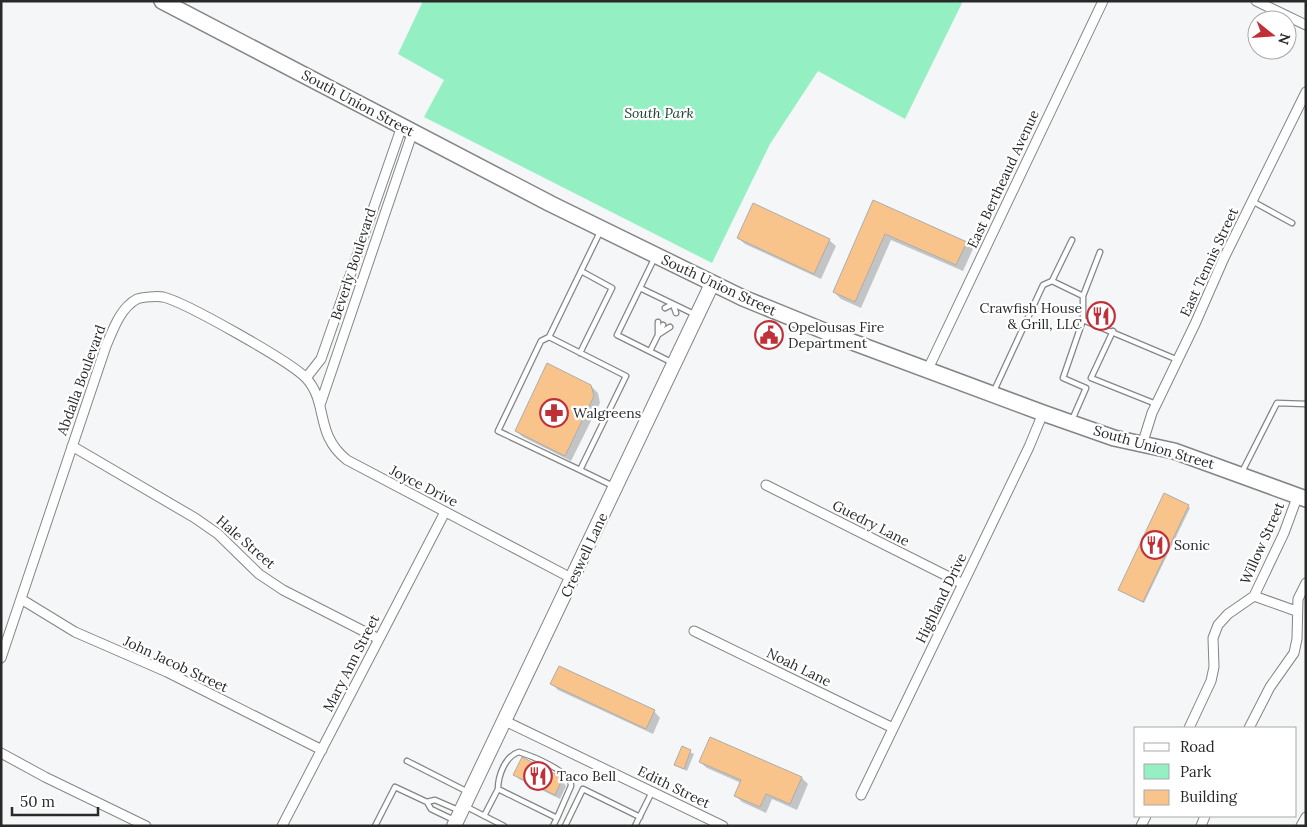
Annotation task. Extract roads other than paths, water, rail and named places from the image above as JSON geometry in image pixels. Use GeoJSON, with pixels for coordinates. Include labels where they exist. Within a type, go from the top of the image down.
{"type":"FeatureCollection","features":[{"type":"Feature","properties":{"kind":"main road","name":"South Union Street"},"geometry":{"type":"LineString","coordinates":[[162,1],[712,284],[839,337],[1044,413],[1114,438],[1174,451],[1302,497]]}},
{"type":"Feature","properties":{"kind":"main road","name":"Creswell Lane"},"geometry":{"type":"LineString","coordinates":[[461,811],[573,580],[615,487],[712,284]]}},
{"type":"Feature","properties":{"kind":"street","name":"East Bertheaud Avenue"},"geometry":{"type":"LineString","coordinates":[[928,369],[1103,1]]}},
{"type":"Feature","properties":{"kind":"street"},"geometry":{"type":"LineString","coordinates":[[1256,1],[1306,25]]}},
{"type":"Feature","properties":{"kind":"street","name":"East Tennis Street"},"geometry":{"type":"LineString","coordinates":[[1142,445],[1156,404],[1306,92]]}},
{"type":"Feature","properties":{"kind":"street","name":"Beverly Boulevard"},"geometry":{"type":"LineString","coordinates":[[306,378],[321,359],[407,128]]}},
{"type":"Feature","properties":{"kind":"street","name":"Beverly Boulevard"},"geometry":{"type":"LineString","coordinates":[[320,405],[335,363],[407,128]]}},
{"type":"Feature","properties":{"kind":"street","name":"Abdalla Boulevard"},"geometry":{"type":"LineString","coordinates":[[1,658],[92,385],[117,319],[137,299],[162,297],[193,310],[280,359],[306,378]]}},
{"type":"Feature","properties":{"kind":"street"},"geometry":{"type":"LineString","coordinates":[[321,359],[335,363]]}},
{"type":"Feature","properties":{"kind":"street","name":"Joyce Drive"},"geometry":{"type":"LineString","coordinates":[[306,378],[320,405],[322,424],[334,450],[358,469],[445,512],[573,580]]}},
{"type":"Feature","properties":{"kind":"street","name":"Highland Drive"},"geometry":{"type":"LineString","coordinates":[[861,795],[1030,447],[1044,413]]}},
{"type":"Feature","properties":{"kind":"street","name":"Hale Street"},"geometry":{"type":"LineString","coordinates":[[72,446],[195,518],[218,534],[259,574],[283,590],[379,639]]}},
{"type":"Feature","properties":{"kind":"street","name":"Guedry Lane"},"geometry":{"type":"LineString","coordinates":[[766,485],[963,584]]}},
{"type":"Feature","properties":{"kind":"street","name":"Willow Street"},"geometry":{"type":"LineString","coordinates":[[1189,727],[1211,681],[1214,667],[1213,638],[1218,625],[1228,614],[1254,596],[1302,497]]}},
{"type":"Feature","properties":{"kind":"street","name":"Mary Ann Street"},"geometry":{"type":"LineString","coordinates":[[282,826],[445,512]]}},
{"type":"Feature","properties":{"kind":"street"},"geometry":{"type":"LineString","coordinates":[[1250,727],[1270,687],[1294,653],[1298,638],[1296,611],[1298,599],[1306,584]]}},
{"type":"Feature","properties":{"kind":"street"},"geometry":{"type":"LineString","coordinates":[[1254,596],[1296,611]]}},
{"type":"Feature","properties":{"kind":"street","name":"John Jacob Street"},"geometry":{"type":"LineString","coordinates":[[21,599],[76,632],[167,672],[322,750]]}},
{"type":"Feature","properties":{"kind":"street","name":"Noah Lane"},"geometry":{"type":"LineString","coordinates":[[694,631],[893,728]]}},
{"type":"Feature","properties":{"kind":"street","name":"Edith Street"},"geometry":{"type":"LineString","coordinates":[[505,721],[723,826]]}},
{"type":"Feature","properties":{"kind":"street"},"geometry":{"type":"LineString","coordinates":[[1,753],[45,777],[146,826]]}},
{"type":"Feature","properties":{"kind":"street"},"geometry":{"type":"LineString","coordinates":[[1301,826],[1306,816]]}},
{"type":"Feature","properties":{"kind":"lane"},"geometry":{"type":"LineString","coordinates":[[1252,202],[1292,223]]}},
{"type":"Feature","properties":{"kind":"lane"},"geometry":{"type":"LineString","coordinates":[[601,228],[549,337],[541,341],[498,431],[615,487]]}},
{"type":"Feature","properties":{"kind":"lane"},"geometry":{"type":"LineString","coordinates":[[992,394],[1043,285],[1052,281],[1072,240]]}},
{"type":"Feature","properties":{"kind":"lane"},"geometry":{"type":"LineString","coordinates":[[1086,388],[1063,378],[1082,320],[1083,296],[1100,252]]}},
{"type":"Feature","properties":{"kind":"lane"},"geometry":{"type":"LineString","coordinates":[[656,256],[617,335],[674,364]]}},
{"type":"Feature","properties":{"kind":"lane"},"geometry":{"type":"LineString","coordinates":[[580,353],[612,288],[581,271]]}},
{"type":"Feature","properties":{"kind":"lane"},"geometry":{"type":"LineString","coordinates":[[1052,281],[1083,296]]}},
{"type":"Feature","properties":{"kind":"lane"},"geometry":{"type":"LineString","coordinates":[[640,288],[697,315]]}},
{"type":"Feature","properties":{"kind":"lane"},"geometry":{"type":"LineString","coordinates":[[667,309],[673,304]]}},
{"type":"Feature","properties":{"kind":"lane"},"geometry":{"type":"LineString","coordinates":[[673,304],[676,313]]}},
{"type":"Feature","properties":{"kind":"lane"},"geometry":{"type":"LineString","coordinates":[[1082,320],[1113,331],[1178,360]]}},
{"type":"Feature","properties":{"kind":"lane"},"geometry":{"type":"LineString","coordinates":[[650,352],[658,335],[660,323]]}},
{"type":"Feature","properties":{"kind":"lane"},"geometry":{"type":"LineString","coordinates":[[658,335],[670,327]]}},
{"type":"Feature","properties":{"kind":"lane"},"geometry":{"type":"LineString","coordinates":[[1072,422],[1113,331]]}},
{"type":"Feature","properties":{"kind":"lane"},"geometry":{"type":"LineString","coordinates":[[549,337],[626,376],[580,470]]}},
{"type":"Feature","properties":{"kind":"lane"},"geometry":{"type":"LineString","coordinates":[[1091,378],[1156,404]]}},
{"type":"Feature","properties":{"kind":"lane"},"geometry":{"type":"LineString","coordinates":[[1241,474],[1277,403],[1306,404]]}},
{"type":"Feature","properties":{"kind":"lane"},"geometry":{"type":"LineString","coordinates":[[484,816],[498,789],[500,776],[507,761],[519,752],[566,774],[572,782],[572,786],[553,826]]}},
{"type":"Feature","properties":{"kind":"lane"},"geometry":{"type":"LineString","coordinates":[[407,761],[461,811]]}},
{"type":"Feature","properties":{"kind":"lane"},"geometry":{"type":"LineString","coordinates":[[382,826],[375,824],[395,787],[427,802],[431,809],[461,811],[484,816],[504,826]]}},
{"type":"Feature","properties":{"kind":"lane"},"geometry":{"type":"LineString","coordinates":[[498,789],[557,818]]}},
{"type":"Feature","properties":{"kind":"lane"},"geometry":{"type":"LineString","coordinates":[[565,826],[583,789],[640,817]]}},
{"type":"Feature","properties":{"kind":"lane"},"geometry":{"type":"LineString","coordinates":[[636,826],[652,792]]}},
{"type":"Feature","properties":{"kind":"lane"},"geometry":{"type":"LineString","coordinates":[[427,802],[435,800],[461,811]]}},
{"type":"Feature","properties":{"kind":"place","name":"Crawfish House & Grill, LLC"},"geometry":{"type":"Point","coordinates":[1101,316]}},
{"type":"Feature","properties":{"kind":"place","name":"Opelousas Fire Department"},"geometry":{"type":"Point","coordinates":[769,335]}},
{"type":"Feature","properties":{"kind":"place","name":"Walgreens"},"geometry":{"type":"Point","coordinates":[554,413]}},
{"type":"Feature","properties":{"kind":"place","name":"Sonic"},"geometry":{"type":"Point","coordinates":[1155,545]}},
{"type":"Feature","properties":{"kind":"place","name":"Taco Bell"},"geometry":{"type":"Point","coordinates":[538,776]}},
{"type":"Feature","properties":{"kind":"park label","name":"South Park"},"geometry":{"type":"Point","coordinates":[659,113]}}]}
